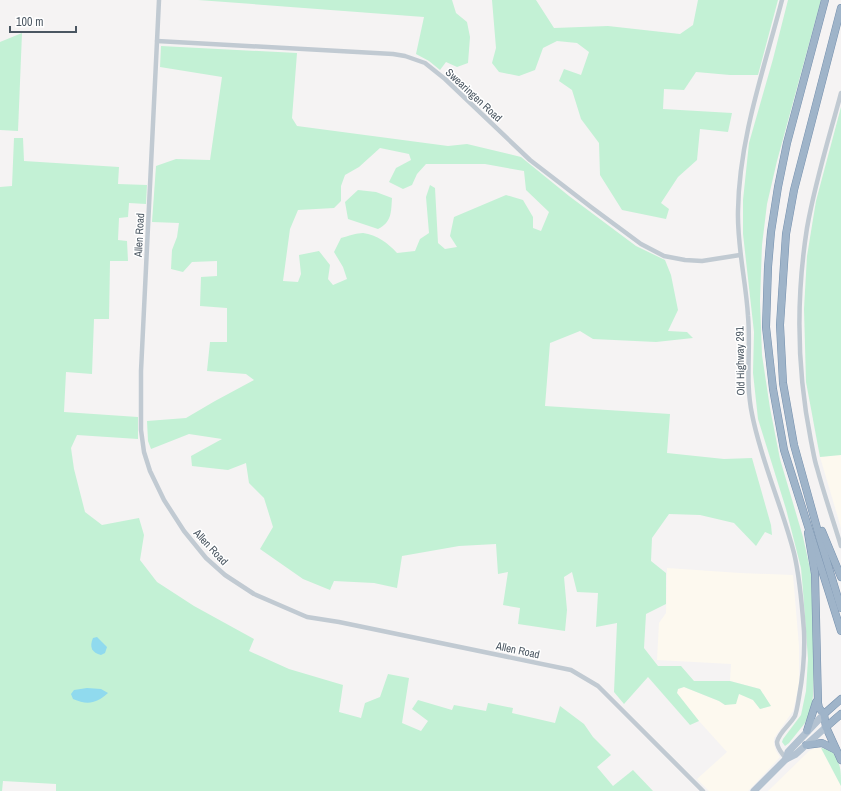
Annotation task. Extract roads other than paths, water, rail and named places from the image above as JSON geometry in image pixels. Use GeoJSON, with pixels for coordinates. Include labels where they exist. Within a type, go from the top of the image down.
{"type":"FeatureCollection","features":[{"type":"Feature","properties":{"kind":"highway"},"geometry":{"type":"LineString","coordinates":[[825,0],[787,143],[777,195],[771,232],[768,267],[766,327],[773,390],[784,450],[841,631]]}},
{"type":"Feature","properties":{"kind":"highway"},"geometry":{"type":"LineString","coordinates":[[841,8],[794,190],[786,234],[780,325],[783,383],[794,446],[841,608]]}},
{"type":"Feature","properties":{"kind":"highway"},"geometry":{"type":"LineString","coordinates":[[810,503],[830,554],[841,577]]}},
{"type":"Feature","properties":{"kind":"highway"},"geometry":{"type":"LineString","coordinates":[[807,523],[808,540],[815,574],[819,708],[824,714],[826,727],[841,760]]}},
{"type":"Feature","properties":{"kind":"highway"},"geometry":{"type":"LineString","coordinates":[[807,731],[815,709],[818,690]]}},
{"type":"Feature","properties":{"kind":"highway"},"geometry":{"type":"LineString","coordinates":[[824,714],[840,700]]}},
{"type":"Feature","properties":{"kind":"highway"},"geometry":{"type":"LineString","coordinates":[[826,727],[841,714]]}},
{"type":"Feature","properties":{"kind":"highway"},"geometry":{"type":"LineString","coordinates":[[806,745],[822,743],[836,750]]}},
{"type":"Feature","properties":{"kind":"main road"},"geometry":{"type":"LineString","coordinates":[[786,759],[788,752],[824,714]]}},
{"type":"Feature","properties":{"kind":"main road"},"geometry":{"type":"LineString","coordinates":[[754,791],[786,759],[796,754],[826,727]]}},
{"type":"Feature","properties":{"kind":"street","name":"Allen Road"},"geometry":{"type":"LineString","coordinates":[[159,0],[141,376],[141,430],[144,452],[150,472],[164,500],[184,531],[206,558],[225,575],[254,594],[307,617],[339,622],[571,670],[598,686],[703,791]]}},
{"type":"Feature","properties":{"kind":"street","name":"Old Highway 291"},"geometry":{"type":"LineString","coordinates":[[782,0],[744,148],[738,211],[740,255],[748,316],[748,378],[751,411],[760,447],[794,551],[800,584],[804,650],[802,678],[794,717],[777,742],[778,748],[786,759]]}},
{"type":"Feature","properties":{"kind":"street","name":"Swearingen Road"},"geometry":{"type":"LineString","coordinates":[[158,41],[393,54],[415,59],[425,63],[445,79],[530,160],[591,208],[641,244],[664,256],[685,260],[702,260],[740,255]]}},
{"type":"Feature","properties":{"kind":"street"},"geometry":{"type":"LineString","coordinates":[[841,93],[816,189],[808,228],[801,277],[799,332],[803,390],[816,468],[841,546]]}},
{"type":"Feature","properties":{"kind":"water"},"geometry":{"type":"Polygon","coordinates":[[[97,637],[107,647],[105,653],[101,655],[95,653],[91,647],[93,638],[97,637]]]}},
{"type":"Feature","properties":{"kind":"water"},"geometry":{"type":"Polygon","coordinates":[[[87,688],[101,689],[108,693],[104,697],[87,703],[73,699],[71,694],[74,690],[87,688]]]}}]}
